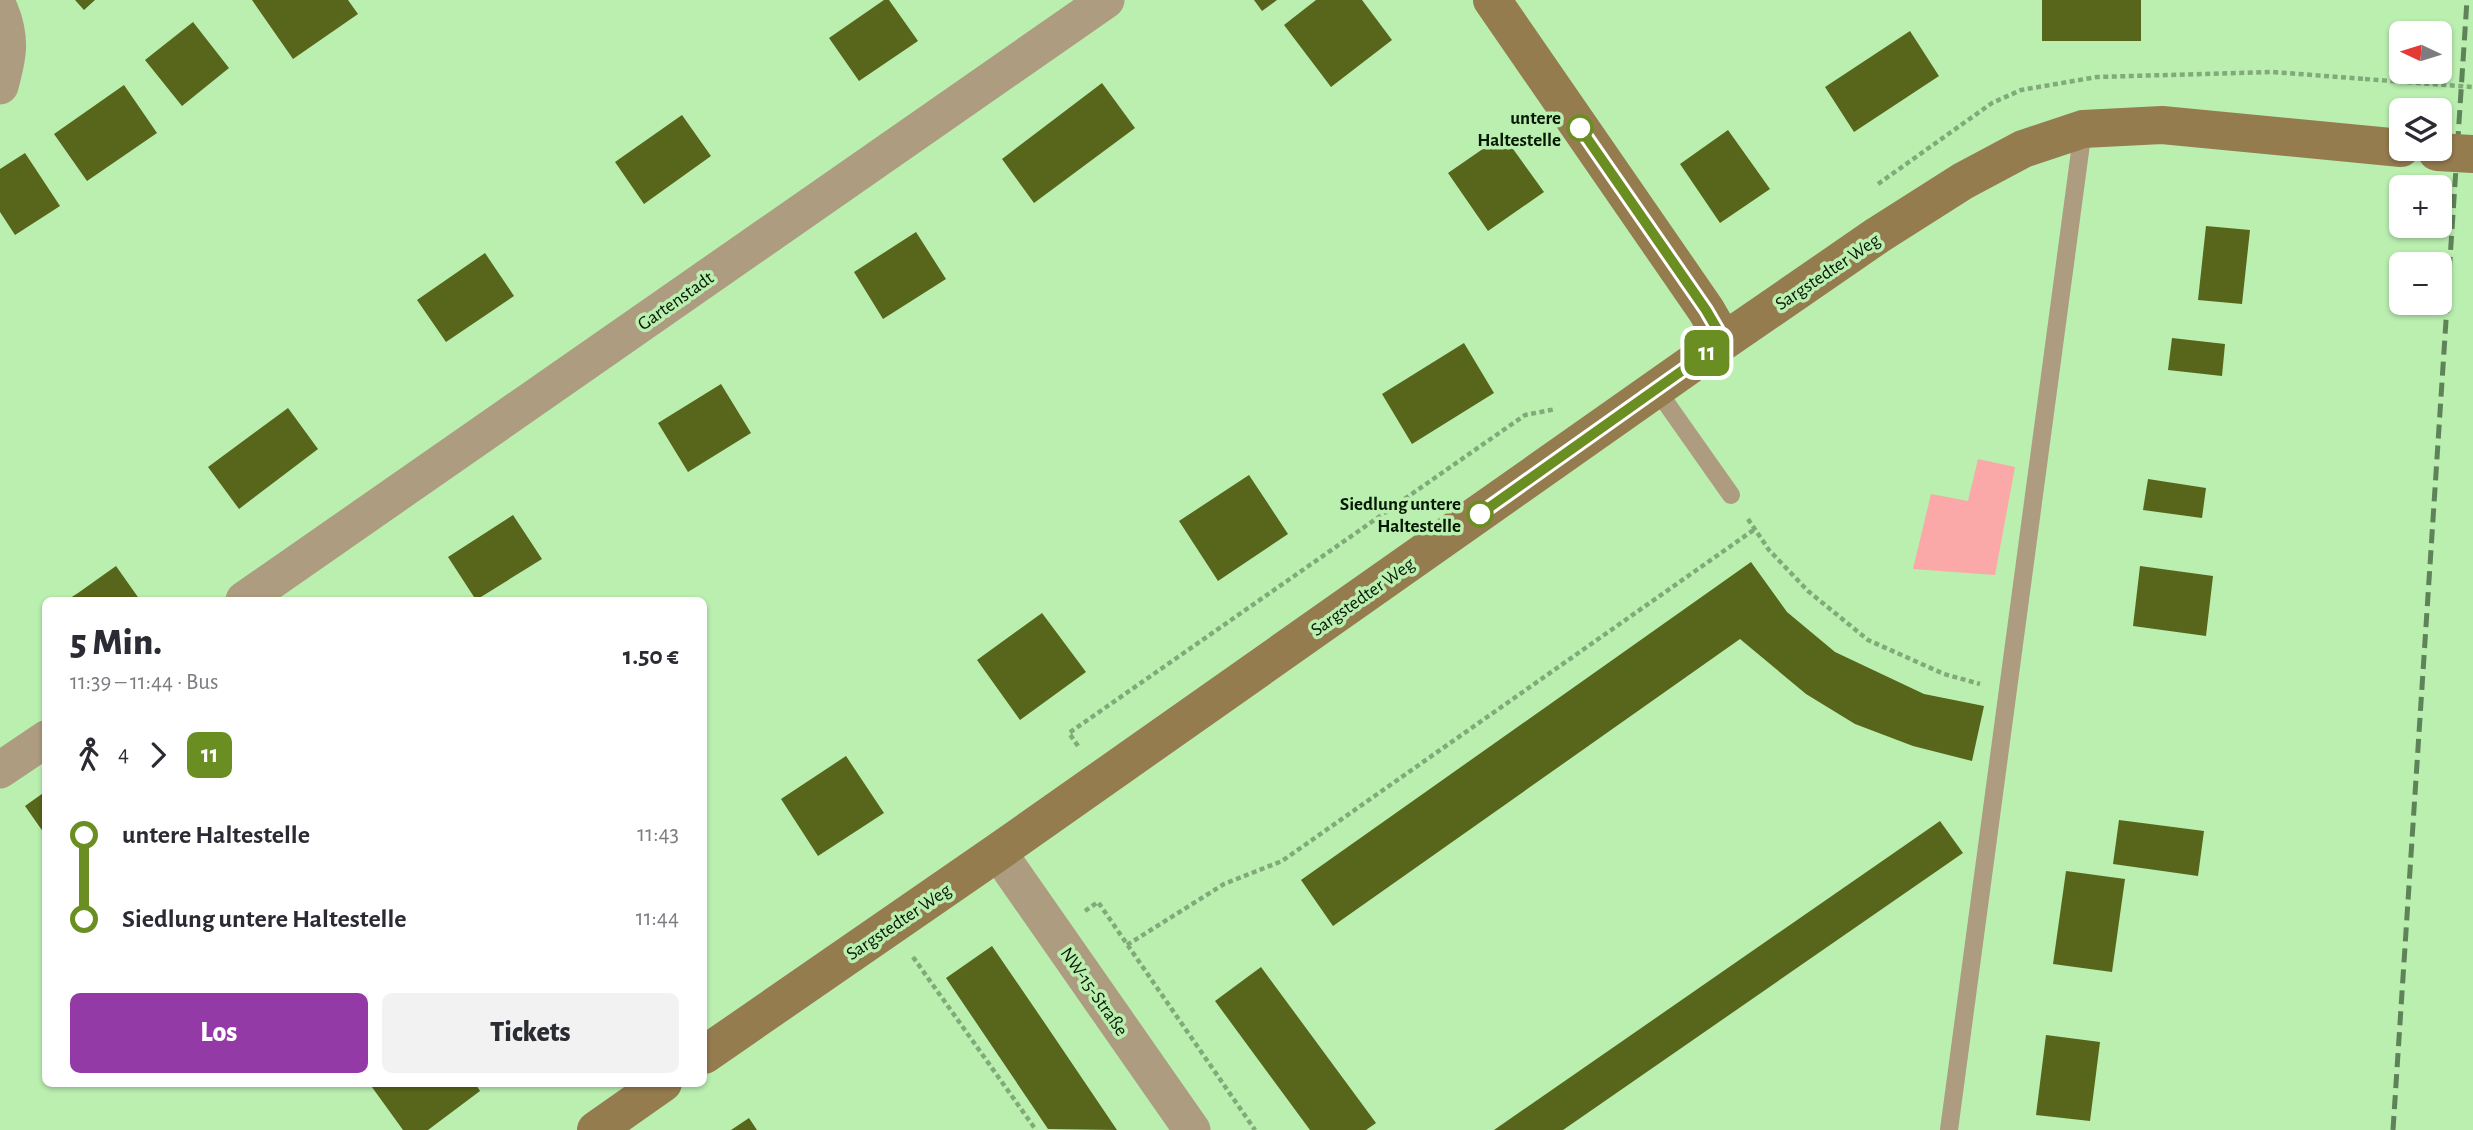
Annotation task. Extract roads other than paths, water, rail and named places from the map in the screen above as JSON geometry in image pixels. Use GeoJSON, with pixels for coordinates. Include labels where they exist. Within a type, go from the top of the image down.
{"type":"FeatureCollection","features":[{"type":"Feature","properties":{"kind":"street","name":"Gartenstadt"},"geometry":{"type":"LineString","coordinates":[[248,597],[1106,0]]}},
{"type":"Feature","properties":{"kind":"street"},"geometry":{"type":"LineString","coordinates":[[1492,0],[1706,310],[1724,341]]}},
{"type":"Feature","properties":{"kind":"street"},"geometry":{"type":"LineString","coordinates":[[0,10],[8,27],[8,53],[0,86]]}},
{"type":"Feature","properties":{"kind":"street","name":"Sargstedter Weg"},"geometry":{"type":"LineString","coordinates":[[707,1053],[1878,235],[1963,181],[2022,149],[2083,129],[2162,125],[2389,147]]}},
{"type":"Feature","properties":{"kind":"street"},"geometry":{"type":"LineString","coordinates":[[0,771],[42,742]]}},
{"type":"Feature","properties":{"kind":"street","name":"NW-15-Straße"},"geometry":{"type":"LineString","coordinates":[[998,852],[1192,1130]]}},
{"type":"Feature","properties":{"kind":"street"},"geometry":{"type":"LineString","coordinates":[[596,1130],[657,1087]]}},
{"type":"Feature","properties":{"kind":"lane"},"geometry":{"type":"LineString","coordinates":[[1949,1130],[2083,129]]}},
{"type":"Feature","properties":{"kind":"lane"},"geometry":{"type":"LineString","coordinates":[[1657,390],[1731,495]]}},
{"type":"Feature","properties":{"kind":"railway"},"geometry":{"type":"LineString","coordinates":[[2393,1130],[2467,0]]}},
{"type":"Feature","properties":{"kind":"place","name":"untere Haltestelle"},"geometry":{"type":"Point","coordinates":[1580,128]}},
{"type":"Feature","properties":{"kind":"place","name":"Siedlung untere Haltestelle"},"geometry":{"type":"Point","coordinates":[1480,514]}}]}
